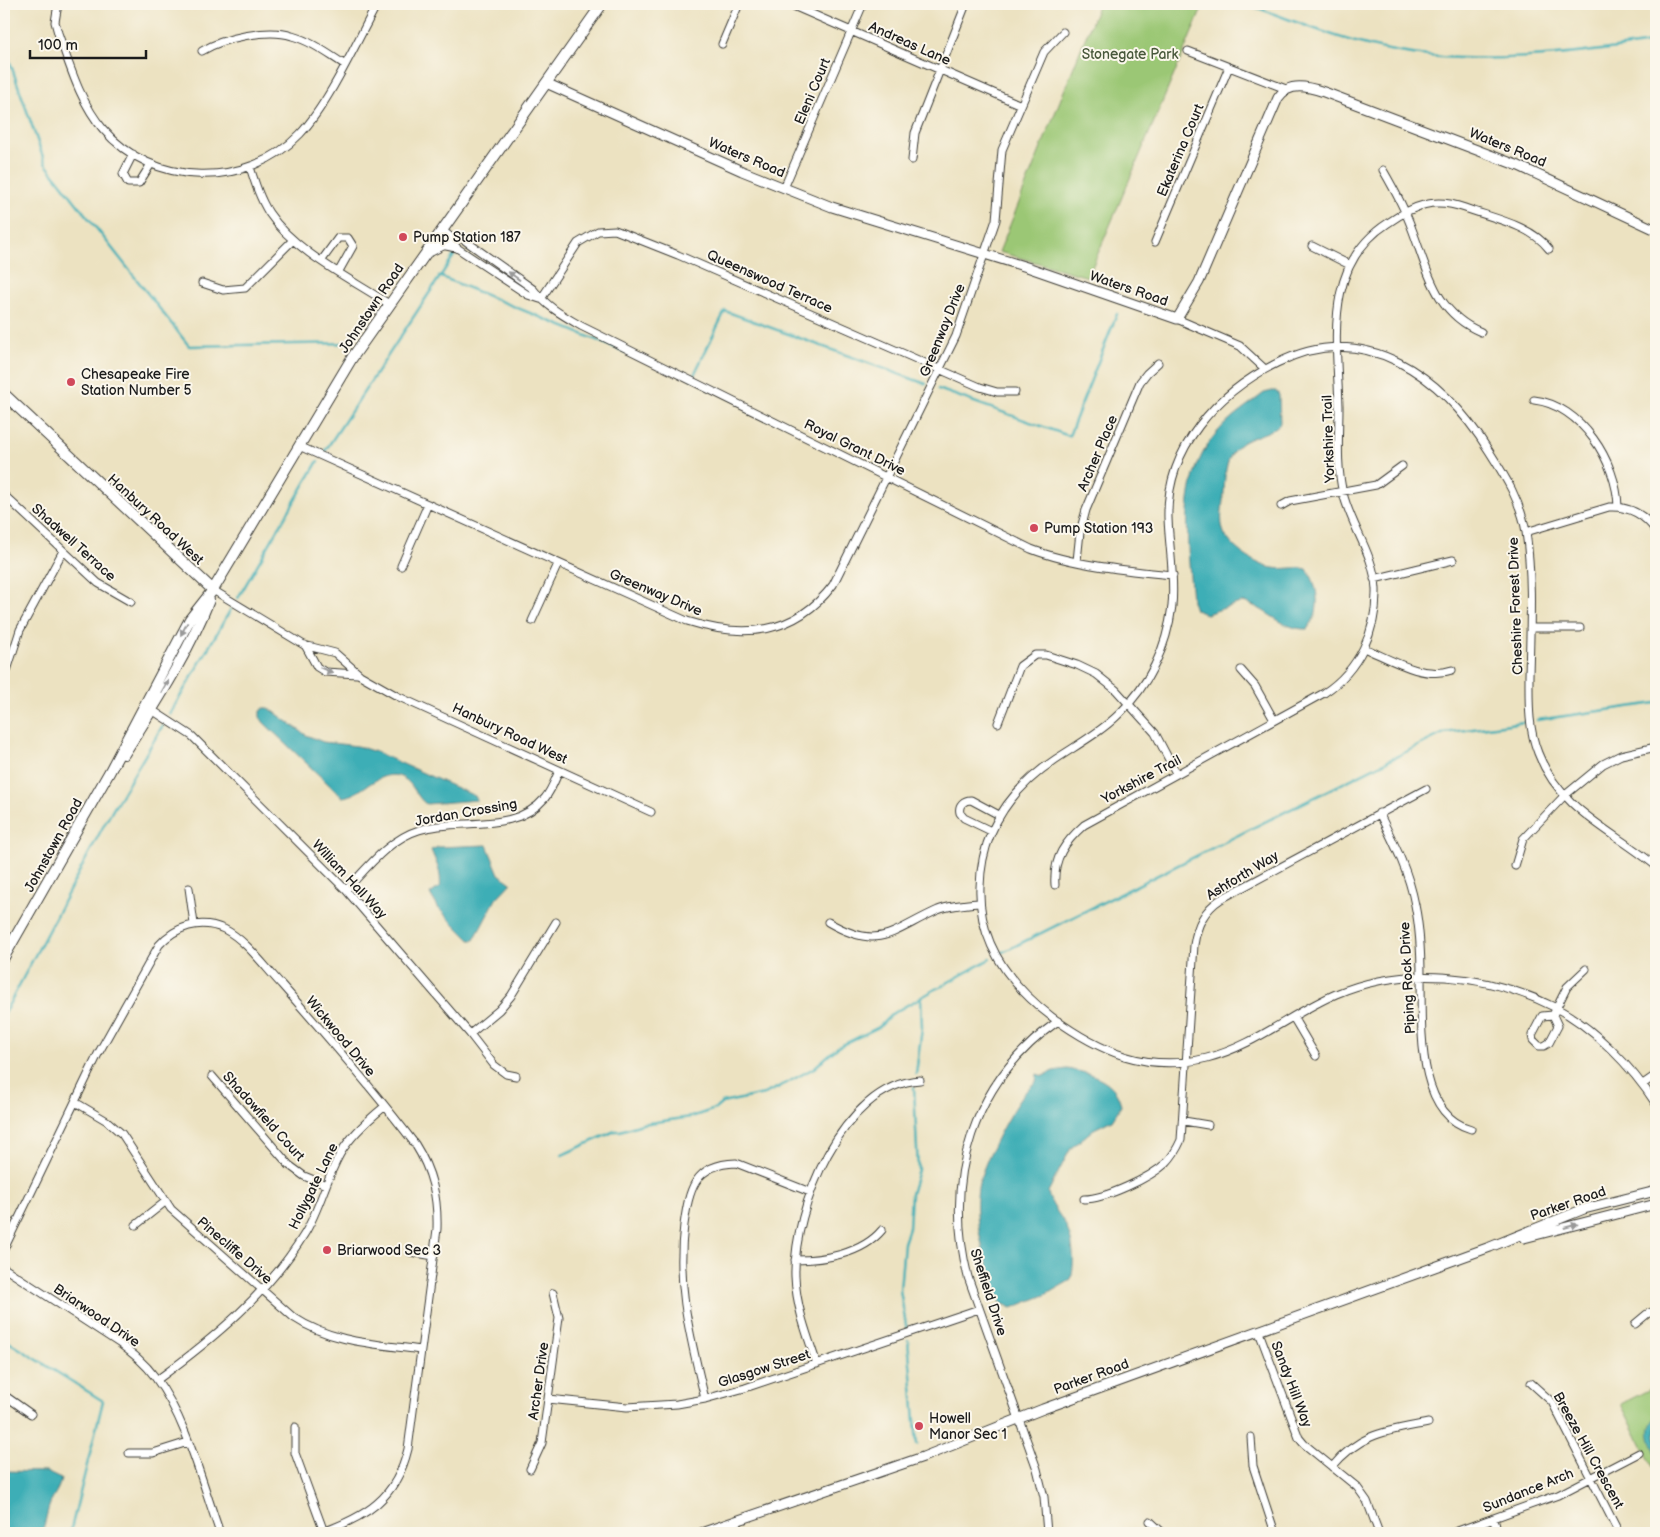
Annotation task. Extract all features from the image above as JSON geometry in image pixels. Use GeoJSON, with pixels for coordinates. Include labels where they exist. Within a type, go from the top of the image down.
{"type":"FeatureCollection","features":[{"type":"Feature","properties":{"kind":"main road","name":"Johnstown Road"},"geometry":{"type":"LineString","coordinates":[[4,957],[110,771],[190,619],[213,590],[352,358],[602,4]]}},
{"type":"Feature","properties":{"kind":"main road"},"geometry":{"type":"LineString","coordinates":[[425,253],[453,242]]}},
{"type":"Feature","properties":{"kind":"main road","name":"Hanbury Road West"},"geometry":{"type":"LineString","coordinates":[[4,394],[213,590]]}},
{"type":"Feature","properties":{"kind":"main road","name":"Johnstown Road"},"geometry":{"type":"LineString","coordinates":[[110,771],[124,754],[152,710],[200,622],[213,590]]}},
{"type":"Feature","properties":{"kind":"street"},"geometry":{"type":"LineString","coordinates":[[58,4],[55,22],[58,33],[86,105],[108,135],[133,154],[151,164],[181,173],[209,175],[250,166],[280,151],[300,134],[317,112],[377,4]]}},
{"type":"Feature","properties":{"kind":"street"},"geometry":{"type":"LineString","coordinates":[[722,44],[739,4]]}},
{"type":"Feature","properties":{"kind":"street","name":"Andreas Lane"},"geometry":{"type":"LineString","coordinates":[[789,4],[1021,105]]}},
{"type":"Feature","properties":{"kind":"street","name":"Eleni Court"},"geometry":{"type":"LineString","coordinates":[[784,188],[863,4]]}},
{"type":"Feature","properties":{"kind":"street"},"geometry":{"type":"LineString","coordinates":[[912,160],[915,133],[966,4]]}},
{"type":"Feature","properties":{"kind":"street","name":"Greenway Drive"},"geometry":{"type":"LineString","coordinates":[[299,446],[667,613],[702,626],[741,632],[773,628],[797,618],[828,592],[844,566],[941,370],[958,329],[996,220],[1000,158],[1044,52],[1063,32]]}},
{"type":"Feature","properties":{"kind":"street"},"geometry":{"type":"LineString","coordinates":[[202,51],[229,39],[284,34],[304,41],[344,64]]}},
{"type":"Feature","properties":{"kind":"street"},"geometry":{"type":"LineString","coordinates":[[1188,51],[1286,89]]}},
{"type":"Feature","properties":{"kind":"street","name":"Ekaterina Court"},"geometry":{"type":"LineString","coordinates":[[1155,242],[1229,67]]}},
{"type":"Feature","properties":{"kind":"street","name":"Waters Road"},"geometry":{"type":"LineString","coordinates":[[546,83],[784,188],[852,214],[985,255],[1177,319],[1199,282],[1278,98],[1286,89],[1301,87],[1317,90],[1498,157],[1656,230]]}},
{"type":"Feature","properties":{"kind":"street"},"geometry":{"type":"LineString","coordinates":[[133,154],[123,174],[128,182],[139,183],[151,164]]}},
{"type":"Feature","properties":{"kind":"street"},"geometry":{"type":"LineString","coordinates":[[250,166],[260,197],[268,212],[293,240],[390,304]]}},
{"type":"Feature","properties":{"kind":"street"},"geometry":{"type":"LineString","coordinates":[[1383,170],[1405,212],[1427,272],[1441,300],[1458,320],[1480,332]]}},
{"type":"Feature","properties":{"kind":"street","name":"Yorkshire Trail"},"geometry":{"type":"LineString","coordinates":[[1054,885],[1057,861],[1072,836],[1094,818],[1332,687],[1354,665],[1364,648],[1375,610],[1374,579],[1369,559],[1342,492],[1337,309],[1340,292],[1350,265],[1371,235],[1405,212],[1429,202],[1450,203],[1527,231],[1537,237],[1549,249]]}},
{"type":"Feature","properties":{"kind":"street","name":"Royal Grant Drive"},"geometry":{"type":"LineString","coordinates":[[442,230],[453,242],[528,295],[540,299],[580,326],[1031,549],[1052,556],[1136,572],[1173,575]]}},
{"type":"Feature","properties":{"kind":"street","name":"Queenswood Terrace"},"geometry":{"type":"LineString","coordinates":[[540,299],[578,243],[598,231],[615,230],[678,255],[941,370],[996,392],[1015,392]]}},
{"type":"Feature","properties":{"kind":"street","name":"Royal Grant Drive"},"geometry":{"type":"LineString","coordinates":[[453,242],[460,237],[533,289],[540,299]]}},
{"type":"Feature","properties":{"kind":"street"},"geometry":{"type":"LineString","coordinates":[[322,260],[338,238],[348,238],[353,246],[352,252],[340,271]]}},
{"type":"Feature","properties":{"kind":"street"},"geometry":{"type":"LineString","coordinates":[[202,283],[224,290],[244,288],[293,240]]}},
{"type":"Feature","properties":{"kind":"street"},"geometry":{"type":"LineString","coordinates":[[1312,246],[1350,265]]}},
{"type":"Feature","properties":{"kind":"street"},"geometry":{"type":"LineString","coordinates":[[1177,319],[1235,343],[1250,353],[1265,369]]}},
{"type":"Feature","properties":{"kind":"street","name":"Cheshire Forest Drive"},"geometry":{"type":"LineString","coordinates":[[1656,866],[1583,814],[1564,796],[1549,776],[1533,736],[1529,712],[1530,628],[1526,532],[1518,504],[1502,472],[1481,439],[1444,394],[1424,376],[1401,362],[1364,349],[1338,348],[1297,354],[1265,369],[1213,409],[1194,431],[1180,456],[1168,498],[1173,575],[1172,604],[1165,640],[1151,673],[1128,705],[1106,726],[1030,778],[999,815],[991,831],[982,863],[980,903],[990,943],[1006,972],[1030,1000],[1087,1041],[1120,1055],[1148,1062],[1188,1062],[1211,1057],[1238,1048],[1327,998],[1359,986],[1387,979],[1421,976],[1444,977],[1498,986],[1554,1011],[1614,1052],[1643,1084],[1656,1104]]}},
{"type":"Feature","properties":{"kind":"street","name":"Archer Place"},"geometry":{"type":"LineString","coordinates":[[1077,561],[1080,532],[1086,510],[1140,382],[1146,373],[1158,363]]}},
{"type":"Feature","properties":{"kind":"street"},"geometry":{"type":"LineString","coordinates":[[1534,400],[1559,407],[1589,434],[1610,468],[1616,487],[1618,507]]}},
{"type":"Feature","properties":{"kind":"street"},"geometry":{"type":"LineString","coordinates":[[1281,506],[1290,500],[1376,485],[1402,466]]}},
{"type":"Feature","properties":{"kind":"street","name":"Shadwell Terrace"},"geometry":{"type":"LineString","coordinates":[[4,495],[63,552],[104,587],[131,602]]}},
{"type":"Feature","properties":{"kind":"street"},"geometry":{"type":"LineString","coordinates":[[401,566],[428,504]]}},
{"type":"Feature","properties":{"kind":"street"},"geometry":{"type":"LineString","coordinates":[[1526,532],[1609,507],[1618,507],[1636,512],[1652,525],[1656,531]]}},
{"type":"Feature","properties":{"kind":"street"},"geometry":{"type":"LineString","coordinates":[[4,680],[24,623],[63,552]]}},
{"type":"Feature","properties":{"kind":"street"},"geometry":{"type":"LineString","coordinates":[[1374,579],[1453,560]]}},
{"type":"Feature","properties":{"kind":"street"},"geometry":{"type":"LineString","coordinates":[[532,621],[558,564]]}},
{"type":"Feature","properties":{"kind":"street","name":"Hanbury Road West"},"geometry":{"type":"LineString","coordinates":[[213,590],[304,645],[335,653],[360,675],[422,708],[651,812]]}},
{"type":"Feature","properties":{"kind":"street"},"geometry":{"type":"LineString","coordinates":[[1530,628],[1580,628]]}},
{"type":"Feature","properties":{"kind":"street","name":"Hanbury Road West"},"geometry":{"type":"LineString","coordinates":[[304,645],[312,654],[317,667],[325,672],[360,675]]}},
{"type":"Feature","properties":{"kind":"street"},"geometry":{"type":"LineString","coordinates":[[1364,648],[1422,671],[1437,673],[1452,670]]}},
{"type":"Feature","properties":{"kind":"street"},"geometry":{"type":"LineString","coordinates":[[998,724],[1020,666],[1031,657],[1041,654],[1077,665],[1096,674],[1116,690],[1154,733],[1176,773]]}},
{"type":"Feature","properties":{"kind":"street"},"geometry":{"type":"LineString","coordinates":[[1241,670],[1255,686],[1274,720]]}},
{"type":"Feature","properties":{"kind":"street","name":"William Hall Way"},"geometry":{"type":"LineString","coordinates":[[152,710],[193,737],[346,890],[470,1034],[494,1065],[506,1074],[516,1076]]}},
{"type":"Feature","properties":{"kind":"street"},"geometry":{"type":"LineString","coordinates":[[1515,866],[1519,848],[1529,832],[1564,796],[1603,764],[1621,755],[1656,747]]}},
{"type":"Feature","properties":{"kind":"street","name":"Jordan Crossing"},"geometry":{"type":"LineString","coordinates":[[346,890],[386,850],[418,830],[503,821],[528,813],[546,797],[559,771]]}},
{"type":"Feature","properties":{"kind":"street","name":"Ashforth Way"},"geometry":{"type":"LineString","coordinates":[[1084,1199],[1095,1199],[1112,1194],[1164,1165],[1176,1152],[1181,1140],[1184,1121],[1194,945],[1199,924],[1208,909],[1221,899],[1426,789]]}},
{"type":"Feature","properties":{"kind":"street"},"geometry":{"type":"LineString","coordinates":[[991,831],[964,818],[960,813],[960,807],[964,802],[971,800],[999,815]]}},
{"type":"Feature","properties":{"kind":"street","name":"Piping Rock Drive"},"geometry":{"type":"LineString","coordinates":[[1379,813],[1398,850],[1409,879],[1420,933],[1423,1045],[1431,1086],[1437,1101],[1446,1115],[1459,1124],[1471,1129]]}},
{"type":"Feature","properties":{"kind":"street"},"geometry":{"type":"LineString","coordinates":[[189,888],[194,924]]}},
{"type":"Feature","properties":{"kind":"street"},"geometry":{"type":"LineString","coordinates":[[828,922],[848,933],[865,937],[882,937],[896,933],[946,908],[980,903]]}},
{"type":"Feature","properties":{"kind":"street"},"geometry":{"type":"LineString","coordinates":[[470,1034],[499,1010],[511,996],[556,922]]}},
{"type":"Feature","properties":{"kind":"street","name":"Wickwood Drive"},"geometry":{"type":"LineString","coordinates":[[4,1248],[115,1022],[159,945],[174,931],[194,924],[219,927],[242,942],[303,1010],[415,1144],[433,1181],[438,1208],[434,1256],[408,1449],[398,1478],[388,1493],[366,1513],[322,1532]]}},
{"type":"Feature","properties":{"kind":"street"},"geometry":{"type":"LineString","coordinates":[[1554,1011],[1558,1026],[1549,1043],[1539,1046],[1533,1040],[1532,1035],[1542,1016],[1554,1011],[1567,987],[1586,970]]}},
{"type":"Feature","properties":{"kind":"street"},"geometry":{"type":"LineString","coordinates":[[1293,1016],[1316,1056]]}},
{"type":"Feature","properties":{"kind":"street","name":"Sheffield Drive"},"geometry":{"type":"LineString","coordinates":[[1048,1533],[1043,1490],[1020,1419],[979,1309],[964,1260],[959,1219],[961,1176],[968,1144],[981,1112],[1003,1075],[1025,1049],[1058,1021]]}},
{"type":"Feature","properties":{"kind":"street"},"geometry":{"type":"LineString","coordinates":[[1643,1084],[1656,1075]]}},
{"type":"Feature","properties":{"kind":"street","name":"Shadowfield Court"},"geometry":{"type":"LineString","coordinates":[[212,1076],[289,1165],[304,1176],[326,1184]]}},
{"type":"Feature","properties":{"kind":"street"},"geometry":{"type":"LineString","coordinates":[[817,1364],[798,1304],[795,1260],[798,1230],[810,1192],[834,1144],[863,1108],[890,1088],[920,1080]]}},
{"type":"Feature","properties":{"kind":"street","name":"Pinecliffe Drive"},"geometry":{"type":"LineString","coordinates":[[75,1102],[107,1121],[122,1134],[165,1202],[182,1220],[293,1317],[324,1334],[352,1341],[422,1350]]}},
{"type":"Feature","properties":{"kind":"street","name":"Hollygate Lane"},"geometry":{"type":"LineString","coordinates":[[157,1380],[225,1328],[288,1257],[305,1233],[326,1184],[346,1145],[384,1107]]}},
{"type":"Feature","properties":{"kind":"street"},"geometry":{"type":"LineString","coordinates":[[1184,1121],[1208,1125]]}},
{"type":"Feature","properties":{"kind":"street"},"geometry":{"type":"LineString","coordinates":[[704,1399],[686,1322],[681,1275],[683,1233],[692,1188],[697,1179],[710,1168],[725,1163],[736,1163],[810,1192]]}},
{"type":"Feature","properties":{"kind":"street","name":"Parker Road"},"geometry":{"type":"LineString","coordinates":[[701,1533],[923,1457],[1142,1372],[1159,1368],[1490,1247],[1584,1209],[1656,1190]]}},
{"type":"Feature","properties":{"kind":"street"},"geometry":{"type":"LineString","coordinates":[[136,1225],[165,1202]]}},
{"type":"Feature","properties":{"kind":"street","name":"Parker Road"},"geometry":{"type":"LineString","coordinates":[[1490,1247],[1656,1204]]}},
{"type":"Feature","properties":{"kind":"street"},"geometry":{"type":"LineString","coordinates":[[795,1260],[835,1256],[866,1244],[882,1230]]}},
{"type":"Feature","properties":{"kind":"street"},"geometry":{"type":"LineString","coordinates":[[410,1252],[434,1256]]}},
{"type":"Feature","properties":{"kind":"street","name":"Briarwood Drive"},"geometry":{"type":"LineString","coordinates":[[4,1268],[119,1343],[135,1356],[157,1380],[169,1398],[188,1442],[220,1533]]}},
{"type":"Feature","properties":{"kind":"street","name":"Archer Drive"},"geometry":{"type":"LineString","coordinates":[[530,1469],[542,1443],[559,1318],[558,1307],[553,1293]]}},
{"type":"Feature","properties":{"kind":"street","name":"Glasgow Street"},"geometry":{"type":"LineString","coordinates":[[548,1399],[627,1407],[677,1404],[704,1399],[817,1364],[979,1309]]}},
{"type":"Feature","properties":{"kind":"street"},"geometry":{"type":"LineString","coordinates":[[1635,1324],[1647,1314],[1656,1310]]}},
{"type":"Feature","properties":{"kind":"street","name":"Sandy Hill Way"},"geometry":{"type":"LineString","coordinates":[[1259,1332],[1299,1438],[1362,1494],[1379,1533]]}},
{"type":"Feature","properties":{"kind":"street","name":"Breeze Hill Crescent"},"geometry":{"type":"LineString","coordinates":[[1531,1383],[1552,1402],[1592,1476],[1619,1533]]}},
{"type":"Feature","properties":{"kind":"street"},"geometry":{"type":"LineString","coordinates":[[4,1395],[31,1414]]}},
{"type":"Feature","properties":{"kind":"street"},"geometry":{"type":"LineString","coordinates":[[1332,1467],[1347,1449],[1362,1440],[1395,1429],[1428,1423]]}},
{"type":"Feature","properties":{"kind":"street"},"geometry":{"type":"LineString","coordinates":[[295,1428],[295,1453],[322,1532]]}},
{"type":"Feature","properties":{"kind":"street"},"geometry":{"type":"LineString","coordinates":[[1251,1437],[1253,1466],[1257,1483],[1275,1533]]}},
{"type":"Feature","properties":{"kind":"street"},"geometry":{"type":"LineString","coordinates":[[129,1453],[153,1454],[188,1442]]}},
{"type":"Feature","properties":{"kind":"street","name":"Sundance Arch"},"geometry":{"type":"LineString","coordinates":[[1452,1533],[1558,1494],[1639,1453]]}},
{"type":"Feature","properties":{"kind":"street"},"geometry":{"type":"LineString","coordinates":[[1493,1518],[1498,1533]]}},
{"type":"Feature","properties":{"kind":"street"},"geometry":{"type":"LineString","coordinates":[[1150,1520],[1162,1533]]}},
{"type":"Feature","properties":{"kind":"green space","name":"Stonegate Park"},"geometry":{"type":"Polygon","coordinates":[[[1099,4],[1204,4],[1088,277],[999,252],[1099,4]]]}},
{"type":"Feature","properties":{"kind":"green space"},"geometry":{"type":"Polygon","coordinates":[[[1656,1386],[1656,1473],[1621,1404],[1656,1386]]]}},
{"type":"Feature","properties":{"kind":"water"},"geometry":{"type":"Polygon","coordinates":[[[1276,391],[1279,395],[1280,423],[1272,430],[1243,442],[1230,456],[1225,473],[1222,523],[1224,533],[1233,545],[1259,564],[1281,569],[1307,569],[1314,583],[1317,608],[1312,623],[1307,629],[1290,626],[1243,602],[1206,614],[1195,610],[1192,601],[1188,556],[1188,511],[1196,468],[1206,448],[1220,429],[1264,393],[1276,391]]]}},
{"type":"Feature","properties":{"kind":"water"},"geometry":{"type":"Polygon","coordinates":[[[264,708],[269,708],[306,735],[323,742],[357,746],[376,752],[475,796],[477,800],[426,804],[407,781],[395,775],[379,778],[357,792],[342,797],[264,723],[260,717],[260,711],[264,708]]]}},
{"type":"Feature","properties":{"kind":"water"},"geometry":{"type":"Polygon","coordinates":[[[487,845],[499,874],[511,883],[496,899],[474,940],[470,940],[439,909],[430,894],[440,887],[438,868],[431,850],[438,847],[487,845]]]}},
{"type":"Feature","properties":{"kind":"water"},"geometry":{"type":"Polygon","coordinates":[[[1067,1069],[1093,1075],[1108,1083],[1114,1089],[1121,1106],[1112,1120],[1094,1129],[1071,1148],[1048,1192],[1071,1239],[1073,1266],[1071,1280],[1045,1295],[1012,1308],[1001,1303],[982,1247],[977,1217],[980,1178],[998,1136],[1021,1097],[1036,1082],[1037,1074],[1043,1076],[1053,1071],[1067,1069]]]}},
{"type":"Feature","properties":{"kind":"water"},"geometry":{"type":"Polygon","coordinates":[[[1656,1417],[1656,1453],[1650,1439],[1650,1430],[1656,1417]]]}},
{"type":"Feature","properties":{"kind":"water"},"geometry":{"type":"Polygon","coordinates":[[[4,1471],[46,1472],[61,1479],[51,1501],[43,1533],[4,1533],[4,1471]]]}},
{"type":"Feature","properties":{"kind":"waterway"},"geometry":{"type":"LineString","coordinates":[[1247,4],[1360,43],[1399,52],[1430,56],[1494,58],[1561,55],[1656,42]]}},
{"type":"Feature","properties":{"kind":"waterway"},"geometry":{"type":"LineString","coordinates":[[4,45],[45,163],[189,346],[353,343]]}},
{"type":"Feature","properties":{"kind":"waterway"},"geometry":{"type":"LineString","coordinates":[[325,451],[455,254]]}},
{"type":"Feature","properties":{"kind":"waterway"},"geometry":{"type":"LineString","coordinates":[[439,276],[626,352]]}},
{"type":"Feature","properties":{"kind":"waterway"},"geometry":{"type":"LineString","coordinates":[[692,379],[725,311],[926,384]]}},
{"type":"Feature","properties":{"kind":"waterway"},"geometry":{"type":"LineString","coordinates":[[938,389],[1069,436],[1117,314]]}},
{"type":"Feature","properties":{"kind":"waterway"},"geometry":{"type":"LineString","coordinates":[[238,598],[318,461]]}},
{"type":"Feature","properties":{"kind":"waterway"},"geometry":{"type":"LineString","coordinates":[[170,714],[231,609]]}},
{"type":"Feature","properties":{"kind":"waterway"},"geometry":{"type":"LineString","coordinates":[[1537,720],[1656,703]]}},
{"type":"Feature","properties":{"kind":"waterway"},"geometry":{"type":"LineString","coordinates":[[999,954],[1444,733],[1524,722]]}},
{"type":"Feature","properties":{"kind":"waterway"},"geometry":{"type":"LineString","coordinates":[[4,1014],[105,823],[163,725]]}},
{"type":"Feature","properties":{"kind":"waterway"},"geometry":{"type":"LineString","coordinates":[[562,1155],[615,1131],[642,1124],[691,1117],[715,1109],[722,1103],[764,1094],[814,1068],[838,1047],[879,1027],[893,1013],[990,959]]}},
{"type":"Feature","properties":{"kind":"waterway"},"geometry":{"type":"LineString","coordinates":[[916,1074],[922,1028],[921,997]]}},
{"type":"Feature","properties":{"kind":"waterway"},"geometry":{"type":"LineString","coordinates":[[907,1331],[900,1290],[904,1243],[909,1228],[911,1194],[918,1170],[914,1087]]}},
{"type":"Feature","properties":{"kind":"waterway"},"geometry":{"type":"LineString","coordinates":[[4,1339],[103,1401],[70,1533]]}},
{"type":"Feature","properties":{"kind":"waterway"},"geometry":{"type":"LineString","coordinates":[[908,1340],[917,1444]]}},
{"type":"Feature","properties":{"kind":"place","name":"Pump Station 187"},"geometry":{"type":"Point","coordinates":[403,237]}},
{"type":"Feature","properties":{"kind":"place","name":"Chesapeake Fire Station Number 5"},"geometry":{"type":"Point","coordinates":[71,382]}},
{"type":"Feature","properties":{"kind":"place","name":"Pump Station 193"},"geometry":{"type":"Point","coordinates":[1034,528]}},
{"type":"Feature","properties":{"kind":"place","name":"Briarwood Sec 3"},"geometry":{"type":"Point","coordinates":[327,1250]}},
{"type":"Feature","properties":{"kind":"place","name":"Howell Manor Sec 1"},"geometry":{"type":"Point","coordinates":[919,1426]}}]}
